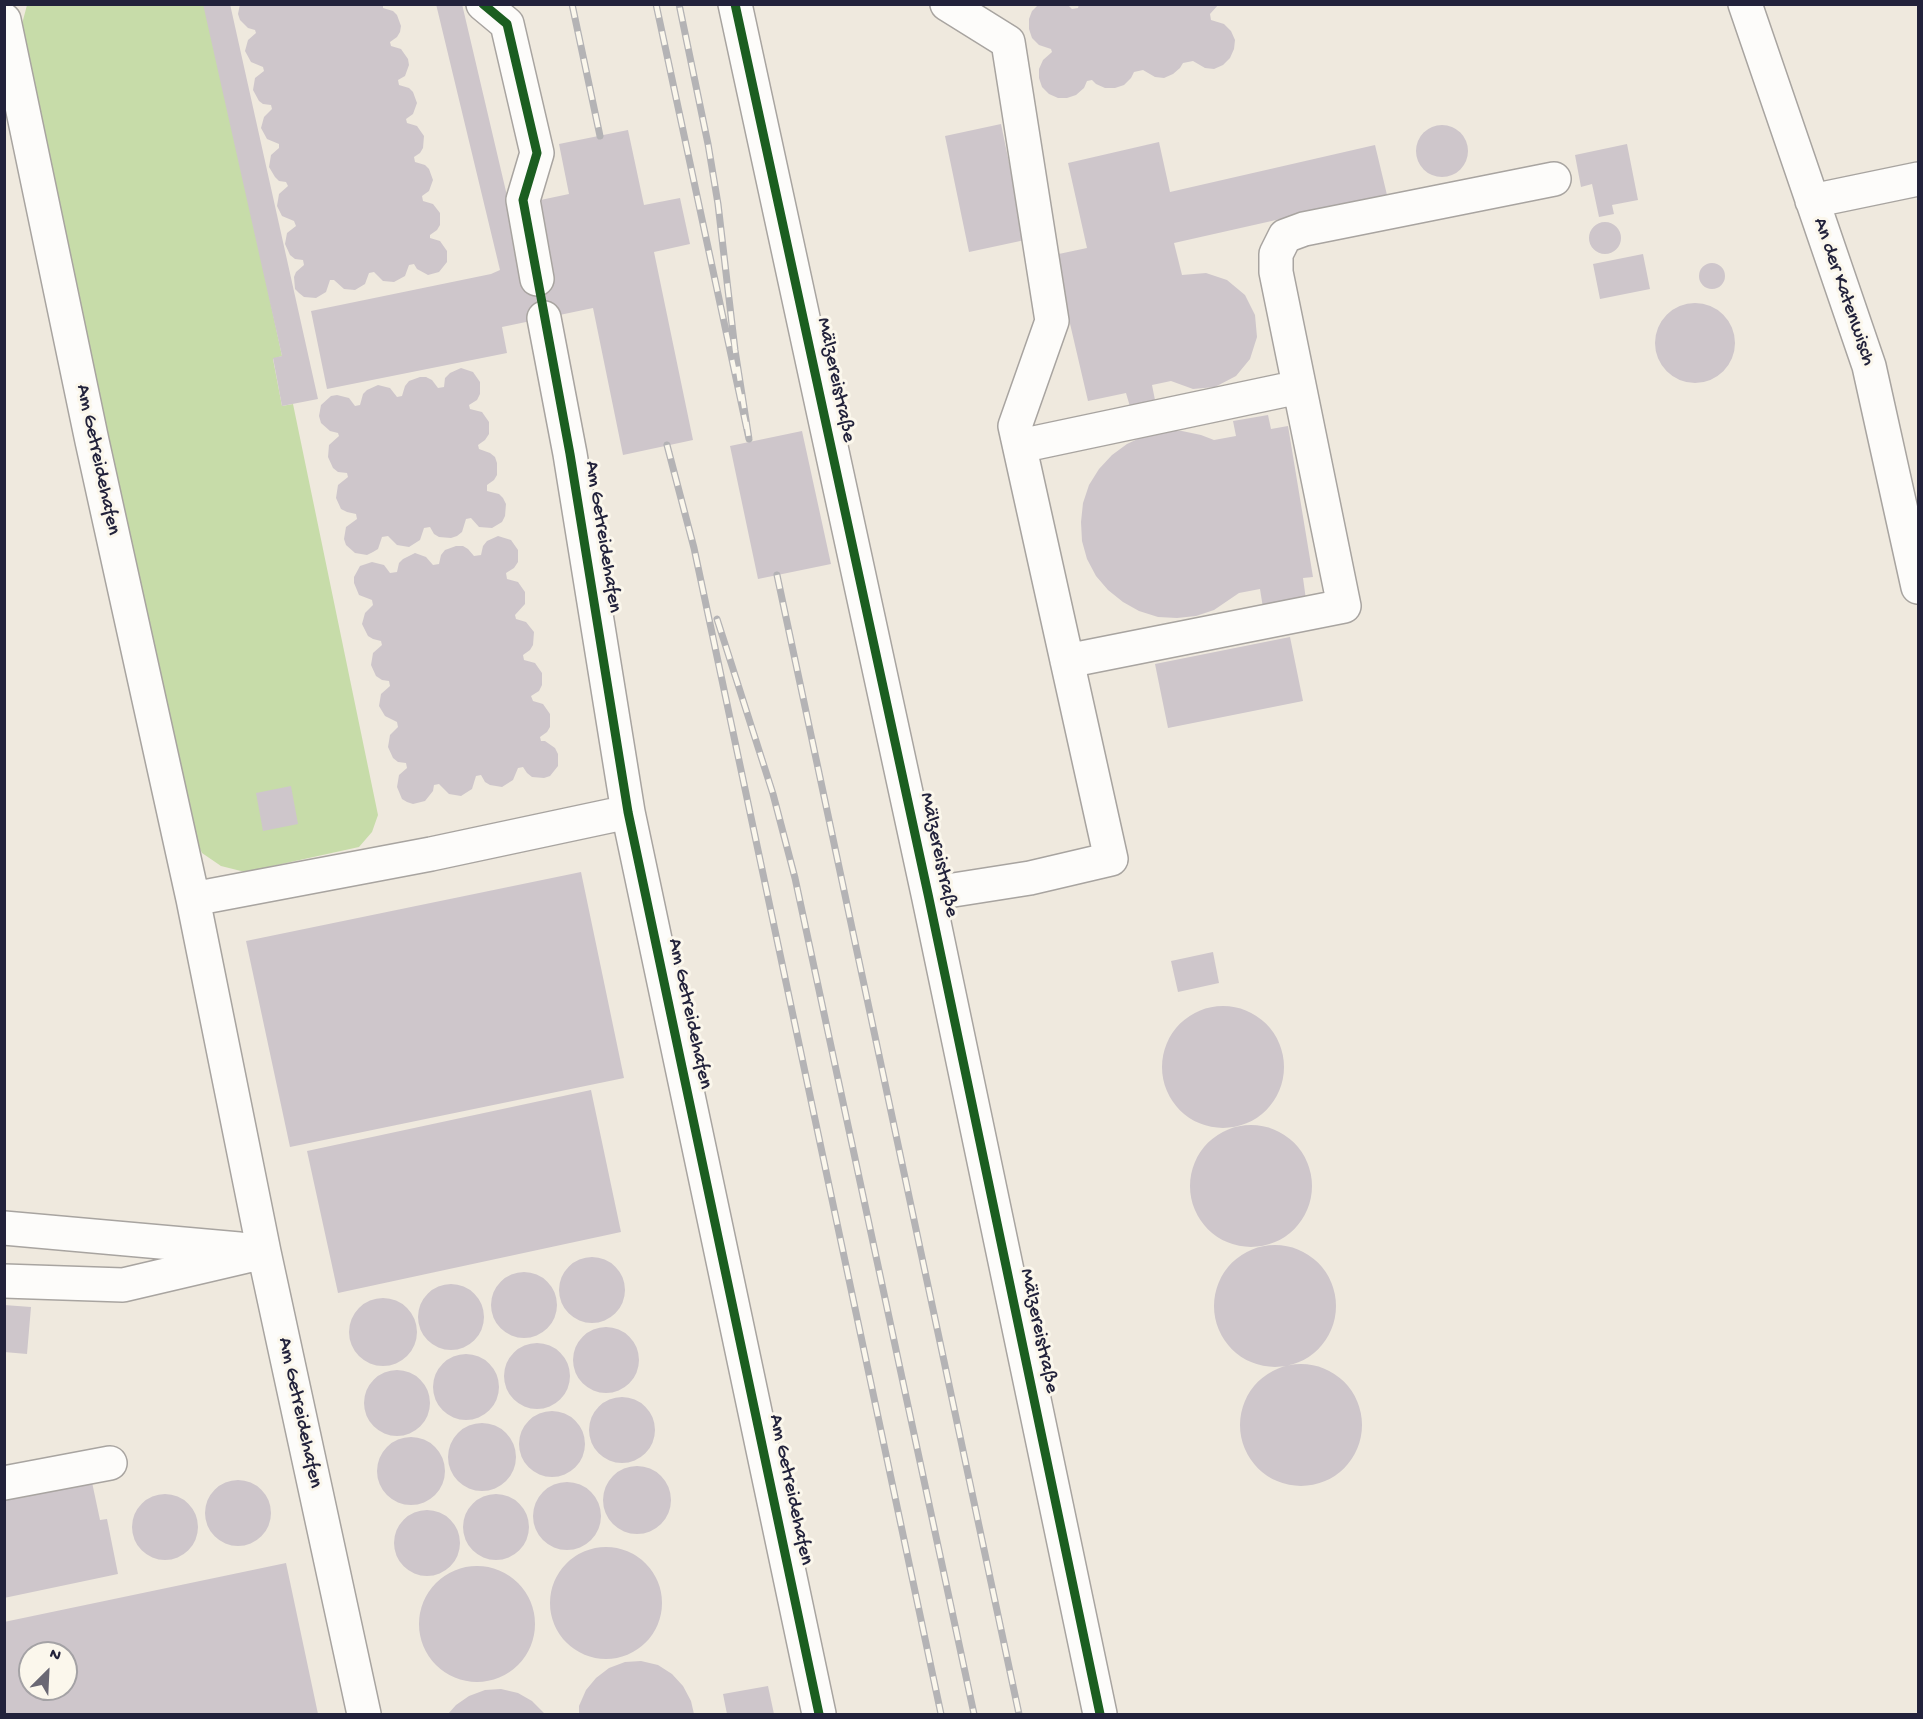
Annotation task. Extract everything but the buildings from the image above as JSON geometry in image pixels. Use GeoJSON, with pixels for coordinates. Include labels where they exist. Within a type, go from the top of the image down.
{"type":"FeatureCollection","features":[{"type":"Feature","properties":{"kind":"street"},"geometry":{"type":"LineString","coordinates":[[483,4],[507,24],[537,153],[523,200],[537,279]]}},
{"type":"Feature","properties":{"kind":"street","name":"Mälzereistraße"},"geometry":{"type":"LineString","coordinates":[[735,4],[928,894],[1100,1714]]}},
{"type":"Feature","properties":{"kind":"street"},"geometry":{"type":"LineString","coordinates":[[928,894],[1030,878],[1111,859],[1015,426],[1052,321],[1008,42],[947,4]]}},
{"type":"Feature","properties":{"kind":"street","name":"An der Katenwisch"},"geometry":{"type":"LineString","coordinates":[[1745,4],[1869,366],[1918,587]]}},
{"type":"Feature","properties":{"kind":"street","name":"Am Getreidehafen"},"geometry":{"type":"LineString","coordinates":[[4,20],[92,441],[193,899],[264,1252],[364,1714]]}},
{"type":"Feature","properties":{"kind":"street"},"geometry":{"type":"LineString","coordinates":[[1067,661],[1344,606],[1276,272],[1276,254],[1285,236],[1304,229],[1554,179]]}},
{"type":"Feature","properties":{"kind":"street"},"geometry":{"type":"LineString","coordinates":[[1812,201],[1918,179]]}},
{"type":"Feature","properties":{"kind":"street","name":"Am Getreidehafen"},"geometry":{"type":"LineString","coordinates":[[544,318],[570,454],[628,812],[819,1714]]}},
{"type":"Feature","properties":{"kind":"street"},"geometry":{"type":"LineString","coordinates":[[1020,446],[1299,387]]}},
{"type":"Feature","properties":{"kind":"street"},"geometry":{"type":"LineString","coordinates":[[193,899],[431,854],[628,812]]}},
{"type":"Feature","properties":{"kind":"street"},"geometry":{"type":"LineString","coordinates":[[4,1228],[264,1252]]}},
{"type":"Feature","properties":{"kind":"street"},"geometry":{"type":"LineString","coordinates":[[4,1281],[123,1286],[264,1252]]}},
{"type":"Feature","properties":{"kind":"street"},"geometry":{"type":"LineString","coordinates":[[4,1483],[110,1463]]}},
{"type":"Feature","properties":{"kind":"green space"},"geometry":{"type":"Polygon","coordinates":[[[27,5],[207,5],[282,356],[273,359],[282,406],[293,404],[378,815],[372,832],[359,847],[245,872],[221,866],[202,853],[192,833],[27,56],[22,24],[27,5]]]}},
{"type":"Feature","properties":{"kind":"railway"},"geometry":{"type":"LineString","coordinates":[[572,4],[600,136]]}},
{"type":"Feature","properties":{"kind":"railway"},"geometry":{"type":"LineString","coordinates":[[656,4],[749,439],[735,350],[718,204],[679,4]]}},
{"type":"Feature","properties":{"kind":"railway"},"geometry":{"type":"LineString","coordinates":[[667,445],[694,548],[941,1714]]}},
{"type":"Feature","properties":{"kind":"railway"},"geometry":{"type":"LineString","coordinates":[[777,575],[1019,1714]]}},
{"type":"Feature","properties":{"kind":"railway"},"geometry":{"type":"LineString","coordinates":[[717,619],[773,794],[795,878],[974,1714]]}},
{"type":"Feature","properties":{"kind":"cycle path"},"geometry":{"type":"LineString","coordinates":[[483,4],[507,24],[537,153],[523,200],[570,454],[628,812],[819,1714]]}},
{"type":"Feature","properties":{"kind":"cycle path"},"geometry":{"type":"LineString","coordinates":[[735,4],[928,894],[1100,1714]]}}]}
